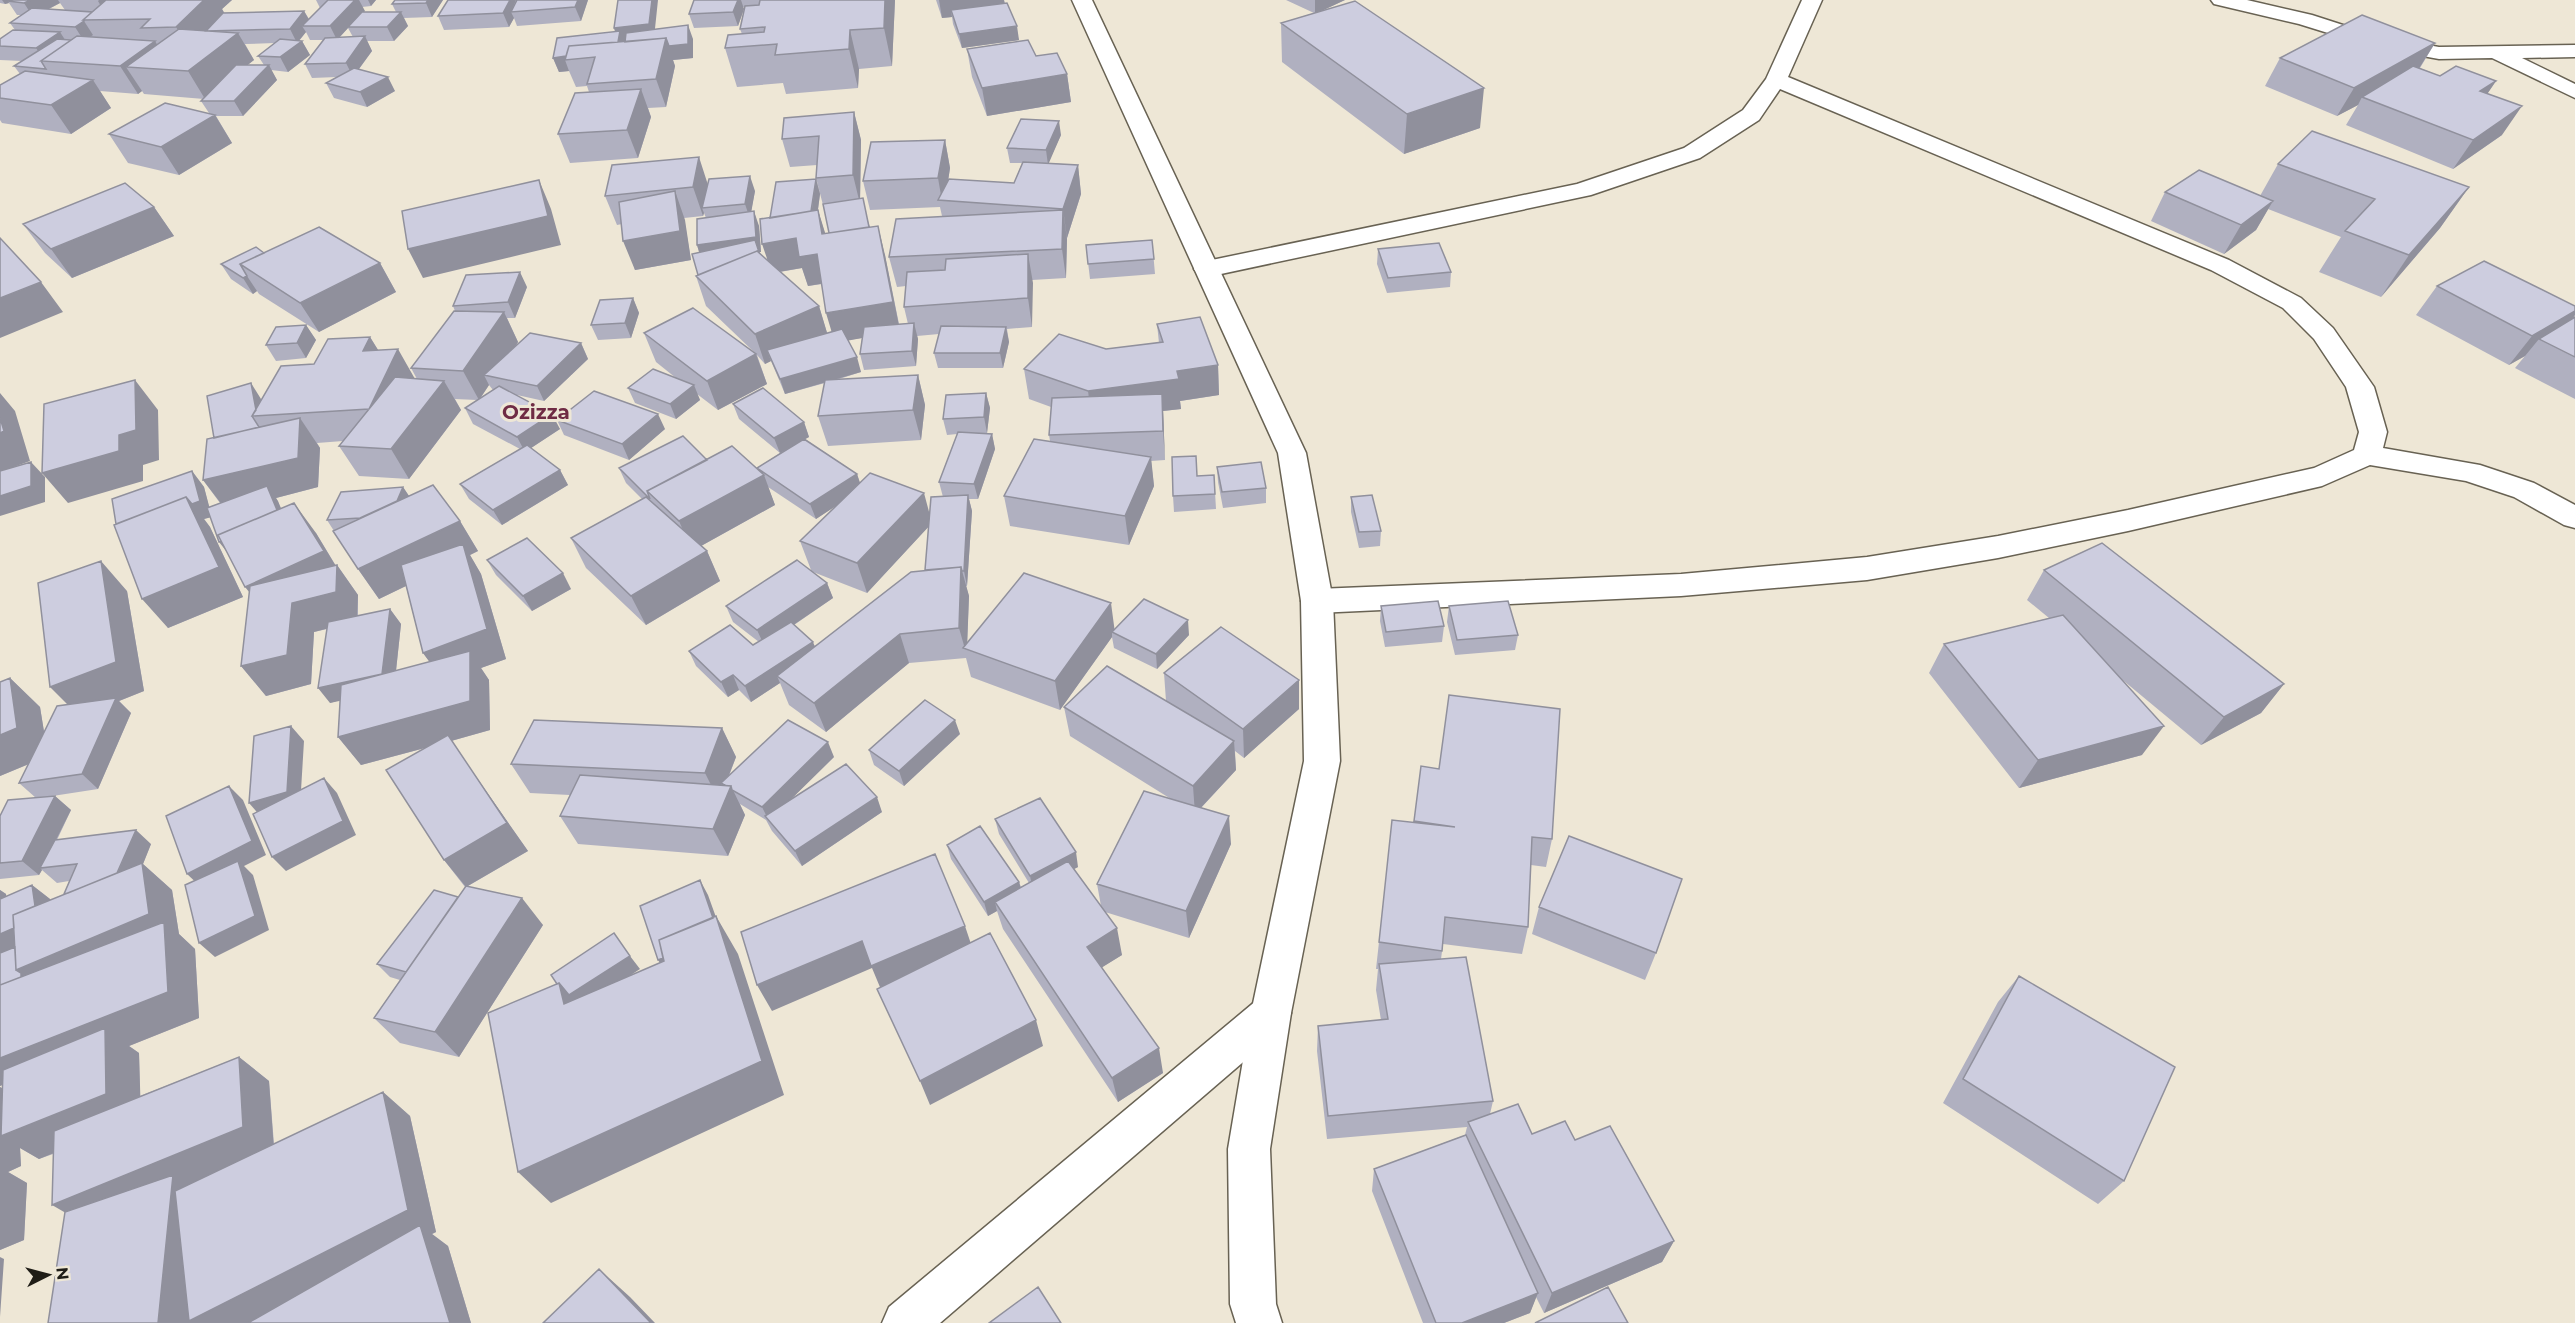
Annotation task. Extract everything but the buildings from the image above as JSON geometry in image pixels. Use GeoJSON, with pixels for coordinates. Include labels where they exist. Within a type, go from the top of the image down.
{"type":"FeatureCollection","features":[{"type":"Feature","properties":{"kind":"street"},"geometry":{"type":"LineString","coordinates":[[1082,0],[1292,453],[1317,601],[1322,762],[1271,1014],[1249,1149],[1253,1304],[1259,1323]]}},
{"type":"Feature","properties":{"kind":"street"},"geometry":{"type":"LineString","coordinates":[[1207,269],[1583,190],[1692,153],[1751,115],[1776,80],[1812,0]]}},
{"type":"Feature","properties":{"kind":"street"},"geometry":{"type":"LineString","coordinates":[[2221,0],[2305,19],[2373,41],[2439,53],[2497,54],[2575,51]]}},
{"type":"Feature","properties":{"kind":"street"},"geometry":{"type":"LineString","coordinates":[[2497,54],[2575,92]]}},
{"type":"Feature","properties":{"kind":"street"},"geometry":{"type":"LineString","coordinates":[[1776,80],[2220,265],[2292,303],[2324,334],[2360,387],[2373,432],[2367,455]]}},
{"type":"Feature","properties":{"kind":"street"},"geometry":{"type":"LineString","coordinates":[[1317,601],[1613,588],[1803,576],[1994,549],[2322,477],[2367,455],[2470,472],[2524,490],[2575,518]]}},
{"type":"Feature","properties":{"kind":"street"},"geometry":{"type":"LineString","coordinates":[[905,1323],[1271,1014]]}},
{"type":"Feature","properties":{"kind":"district","name":"Ozizza"},"geometry":{"type":"Point","coordinates":[536,412]}}]}
